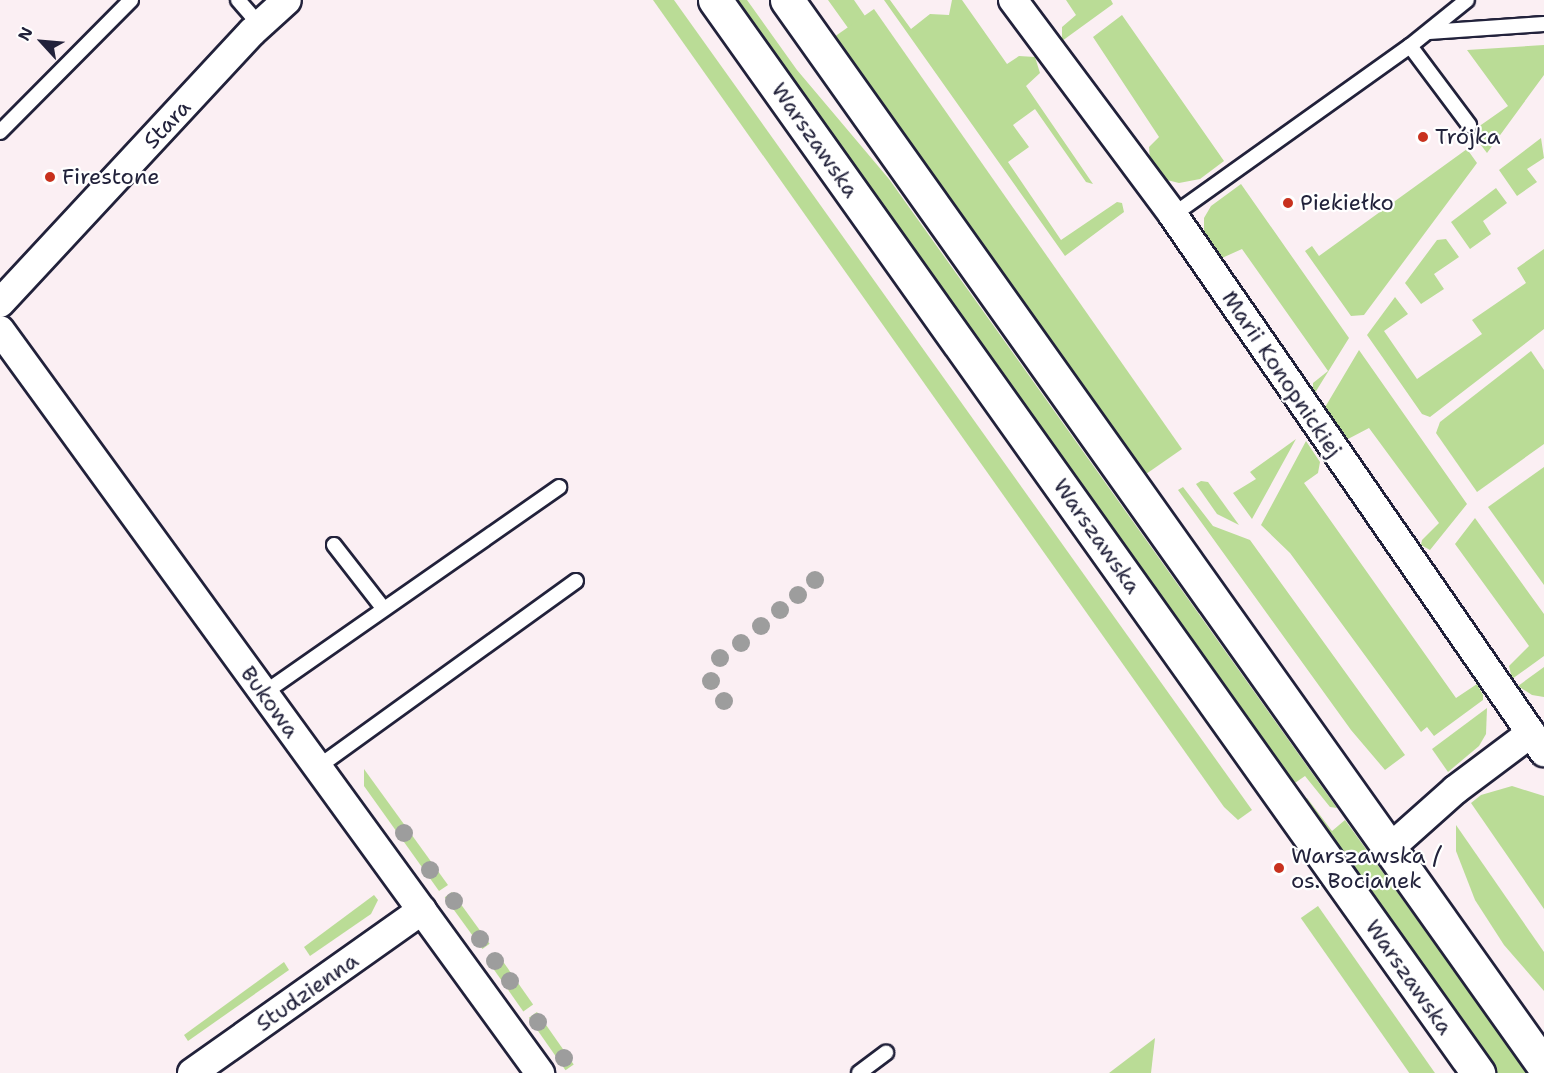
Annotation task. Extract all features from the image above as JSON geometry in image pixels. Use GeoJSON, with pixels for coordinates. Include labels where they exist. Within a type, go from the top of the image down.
{"type":"FeatureCollection","features":[{"type":"Feature","properties":{"kind":"main road","name":"Warszawska"},"geometry":{"type":"LineString","coordinates":[[715,0],[1478,1073]]}},
{"type":"Feature","properties":{"kind":"main road"},"geometry":{"type":"LineString","coordinates":[[787,0],[1544,1066]]}},
{"type":"Feature","properties":{"kind":"street","name":"Stara"},"geometry":{"type":"LineString","coordinates":[[0,303],[260,25],[287,0]]}},
{"type":"Feature","properties":{"kind":"street","name":"Marii Konopnickiej"},"geometry":{"type":"LineString","coordinates":[[1013,0],[1173,215],[1540,736]]}},
{"type":"Feature","properties":{"kind":"street","name":"Bukowa"},"geometry":{"type":"LineString","coordinates":[[0,330],[540,1073]]}},
{"type":"Feature","properties":{"kind":"street"},"geometry":{"type":"LineString","coordinates":[[1390,848],[1455,790],[1540,736]]}},
{"type":"Feature","properties":{"kind":"street","name":"Studzienna"},"geometry":{"type":"LineString","coordinates":[[192,1073],[422,910]]}},
{"type":"Feature","properties":{"kind":"lane"},"geometry":{"type":"LineString","coordinates":[[0,132],[131,0]]}},
{"type":"Feature","properties":{"kind":"lane"},"geometry":{"type":"LineString","coordinates":[[237,0],[260,25]]}},
{"type":"Feature","properties":{"kind":"lane"},"geometry":{"type":"LineString","coordinates":[[1173,215],[1410,46],[1467,0]]}},
{"type":"Feature","properties":{"kind":"lane"},"geometry":{"type":"LineString","coordinates":[[1426,33],[1544,24]]}},
{"type":"Feature","properties":{"kind":"lane"},"geometry":{"type":"LineString","coordinates":[[1410,46],[1468,125]]}},
{"type":"Feature","properties":{"kind":"lane"},"geometry":{"type":"LineString","coordinates":[[264,693],[559,487]]}},
{"type":"Feature","properties":{"kind":"lane"},"geometry":{"type":"LineString","coordinates":[[334,545],[384,608]]}},
{"type":"Feature","properties":{"kind":"lane"},"geometry":{"type":"LineString","coordinates":[[318,767],[576,581]]}},
{"type":"Feature","properties":{"kind":"lane"},"geometry":{"type":"LineString","coordinates":[[860,1073],[886,1053]]}},
{"type":"Feature","properties":{"kind":"green space"},"geometry":{"type":"Polygon","coordinates":[[[653,0],[674,0],[1252,810],[1238,820],[1224,807],[653,0]]]}},
{"type":"Feature","properties":{"kind":"green space"},"geometry":{"type":"Polygon","coordinates":[[[733,0],[747,0],[797,70],[889,179],[1337,808],[1330,807],[1305,776],[1292,785],[733,0]]]}},
{"type":"Feature","properties":{"kind":"green space"},"geometry":{"type":"Polygon","coordinates":[[[828,0],[854,0],[865,16],[880,61],[961,169],[1162,459],[1157,459],[828,0]]]}},
{"type":"Feature","properties":{"kind":"green space"},"geometry":{"type":"Polygon","coordinates":[[[884,0],[890,0],[911,29],[930,14],[949,15],[952,0],[962,0],[1007,64],[1019,56],[1035,57],[1040,73],[1026,86],[1093,184],[1086,182],[1035,109],[1013,125],[1029,147],[1008,162],[1061,240],[1117,202],[1122,203],[1124,212],[1065,256],[884,0]]]}},
{"type":"Feature","properties":{"kind":"green space"},"geometry":{"type":"Polygon","coordinates":[[[1066,0],[1111,0],[1113,4],[1062,41],[1062,27],[1076,15],[1066,0]]]}},
{"type":"Feature","properties":{"kind":"green space"},"geometry":{"type":"Polygon","coordinates":[[[874,9],[1182,449],[1144,476],[835,36],[874,9]]]}},
{"type":"Feature","properties":{"kind":"green space"},"geometry":{"type":"Polygon","coordinates":[[[1122,15],[1224,161],[1200,179],[1179,183],[1167,180],[1150,161],[1149,147],[1159,137],[1093,37],[1122,15]]]}},
{"type":"Feature","properties":{"kind":"green space"},"geometry":{"type":"Polygon","coordinates":[[[1544,45],[1544,75],[1487,153],[1471,132],[1508,106],[1467,50],[1544,45]]]}},
{"type":"Feature","properties":{"kind":"green space"},"geometry":{"type":"Polygon","coordinates":[[[1541,138],[1544,158],[1527,169],[1537,182],[1517,196],[1499,170],[1541,138]]]}},
{"type":"Feature","properties":{"kind":"green space"},"geometry":{"type":"Polygon","coordinates":[[[1467,149],[1477,163],[1364,315],[1351,316],[1305,251],[1312,246],[1319,256],[1467,149]]]}},
{"type":"Feature","properties":{"kind":"green space"},"geometry":{"type":"Polygon","coordinates":[[[1241,184],[1349,338],[1313,396],[1313,383],[1328,371],[1242,249],[1222,258],[1204,239],[1204,218],[1211,206],[1241,184]]]}},
{"type":"Feature","properties":{"kind":"green space"},"geometry":{"type":"Polygon","coordinates":[[[1496,188],[1507,203],[1483,221],[1491,234],[1470,249],[1451,222],[1496,188]]]}},
{"type":"Feature","properties":{"kind":"green space"},"geometry":{"type":"Polygon","coordinates":[[[1446,239],[1459,257],[1434,274],[1444,289],[1421,304],[1405,283],[1437,240],[1446,239]]]}},
{"type":"Feature","properties":{"kind":"green space"},"geometry":{"type":"Polygon","coordinates":[[[1544,249],[1544,329],[1430,417],[1422,414],[1367,335],[1395,297],[1408,314],[1384,331],[1417,379],[1482,334],[1472,320],[1526,283],[1517,268],[1544,249]]]}},
{"type":"Feature","properties":{"kind":"green space"},"geometry":{"type":"Polygon","coordinates":[[[1359,350],[1467,504],[1430,550],[1421,545],[1422,540],[1439,523],[1369,428],[1348,439],[1324,409],[1359,350]]]}},
{"type":"Feature","properties":{"kind":"green space"},"geometry":{"type":"Polygon","coordinates":[[[1531,351],[1544,370],[1544,444],[1477,492],[1436,433],[1440,422],[1531,351]]]}},
{"type":"Feature","properties":{"kind":"green space"},"geometry":{"type":"Polygon","coordinates":[[[1296,439],[1252,519],[1233,493],[1256,479],[1250,472],[1296,439]]]}},
{"type":"Feature","properties":{"kind":"green space"},"geometry":{"type":"Polygon","coordinates":[[[1306,441],[1320,462],[1318,473],[1304,483],[1456,698],[1477,684],[1483,695],[1483,700],[1434,736],[1427,727],[1421,732],[1290,553],[1261,525],[1306,441]]]}},
{"type":"Feature","properties":{"kind":"green space"},"geometry":{"type":"Polygon","coordinates":[[[1544,467],[1544,585],[1488,507],[1544,467]]]}},
{"type":"Feature","properties":{"kind":"green space"},"geometry":{"type":"Polygon","coordinates":[[[1201,481],[1208,482],[1239,525],[1217,514],[1196,484],[1201,481]]]}},
{"type":"Feature","properties":{"kind":"green space"},"geometry":{"type":"Polygon","coordinates":[[[1183,487],[1213,526],[1250,540],[1405,755],[1385,770],[1351,730],[1178,490],[1183,487]]]}},
{"type":"Feature","properties":{"kind":"green space"},"geometry":{"type":"Polygon","coordinates":[[[1475,518],[1544,614],[1544,656],[1512,679],[1509,666],[1529,646],[1455,544],[1475,518]]]}},
{"type":"Feature","properties":{"kind":"green space"},"geometry":{"type":"Polygon","coordinates":[[[1544,667],[1544,697],[1532,695],[1518,686],[1544,667]]]}},
{"type":"Feature","properties":{"kind":"green space"},"geometry":{"type":"Polygon","coordinates":[[[1487,708],[1486,734],[1479,746],[1448,772],[1432,749],[1487,708]]]}},
{"type":"Feature","properties":{"kind":"green space"},"geometry":{"type":"Polygon","coordinates":[[[364,769],[448,885],[439,891],[364,786],[364,769]]]}},
{"type":"Feature","properties":{"kind":"green space"},"geometry":{"type":"Polygon","coordinates":[[[1512,786],[1544,796],[1544,909],[1471,803],[1481,795],[1512,786]]]}},
{"type":"Feature","properties":{"kind":"green space"},"geometry":{"type":"Polygon","coordinates":[[[1307,798],[1332,831],[1345,820],[1528,1073],[1497,1073],[1302,802],[1307,798]]]}},
{"type":"Feature","properties":{"kind":"green space"},"geometry":{"type":"Polygon","coordinates":[[[1456,825],[1544,952],[1544,991],[1504,945],[1475,900],[1456,851],[1456,825]]]}},
{"type":"Feature","properties":{"kind":"green space"},"geometry":{"type":"Polygon","coordinates":[[[452,892],[490,944],[482,949],[445,897],[452,892]]]}},
{"type":"Feature","properties":{"kind":"green space"},"geometry":{"type":"Polygon","coordinates":[[[374,895],[378,900],[371,914],[310,956],[304,947],[374,895]]]}},
{"type":"Feature","properties":{"kind":"green space"},"geometry":{"type":"Polygon","coordinates":[[[1318,906],[1435,1073],[1409,1073],[1301,918],[1318,906]]]}},
{"type":"Feature","properties":{"kind":"green space"},"geometry":{"type":"Polygon","coordinates":[[[497,953],[533,1005],[523,1011],[487,960],[497,953]]]}},
{"type":"Feature","properties":{"kind":"green space"},"geometry":{"type":"Polygon","coordinates":[[[284,962],[289,970],[188,1041],[184,1035],[284,962]]]}},
{"type":"Feature","properties":{"kind":"green space"},"geometry":{"type":"Polygon","coordinates":[[[537,1012],[574,1064],[566,1070],[529,1018],[537,1012]]]}},
{"type":"Feature","properties":{"kind":"green space"},"geometry":{"type":"Polygon","coordinates":[[[1155,1038],[1151,1073],[1109,1073],[1155,1038]]]}},
{"type":"Feature","properties":{"kind":"place","name":"Trójka"},"geometry":{"type":"Point","coordinates":[1423,137]}},
{"type":"Feature","properties":{"kind":"place","name":"Firestone"},"geometry":{"type":"Point","coordinates":[50,177]}},
{"type":"Feature","properties":{"kind":"place","name":"Piekiełko"},"geometry":{"type":"Point","coordinates":[1288,203]}},
{"type":"Feature","properties":{"kind":"place","name":"Warszawska / os. Bocianek"},"geometry":{"type":"Point","coordinates":[1279,868]}}]}
